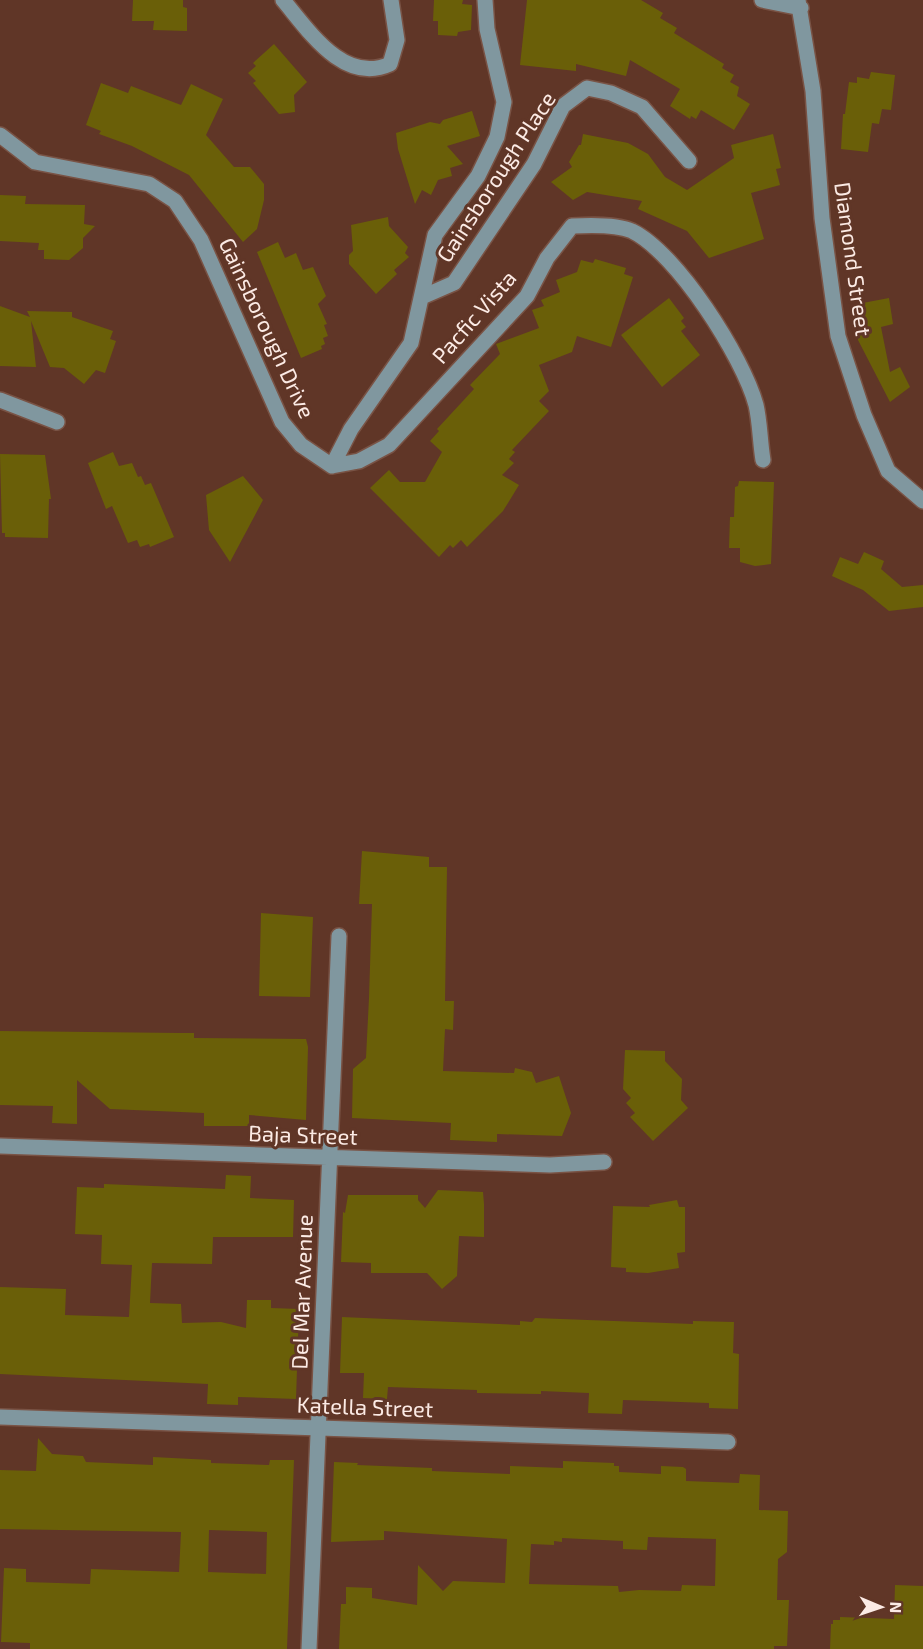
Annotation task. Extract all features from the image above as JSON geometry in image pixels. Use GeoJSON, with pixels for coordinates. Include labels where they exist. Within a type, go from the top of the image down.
{"type":"FeatureCollection","features":[{"type":"Feature","properties":{"kind":"street"},"geometry":{"type":"LineString","coordinates":[[283,0],[326,51],[358,69],[377,70],[390,64],[397,39],[391,0]]}},
{"type":"Feature","properties":{"kind":"street"},"geometry":{"type":"LineString","coordinates":[[332,466],[351,429],[411,343],[435,235],[478,176],[497,137],[504,102],[487,29],[485,0]]}},
{"type":"Feature","properties":{"kind":"street"},"geometry":{"type":"LineString","coordinates":[[762,0],[799,4]]}},
{"type":"Feature","properties":{"kind":"street","name":"Diamond Street"},"geometry":{"type":"LineString","coordinates":[[799,4],[813,91],[822,218],[838,336],[864,415],[888,471],[923,501]]}},
{"type":"Feature","properties":{"kind":"street","name":"Gainsborough Place"},"geometry":{"type":"LineString","coordinates":[[422,297],[454,284],[534,164],[563,106],[587,88],[611,93],[642,107],[688,161]]}},
{"type":"Feature","properties":{"kind":"street","name":"Gainsborough Drive"},"geometry":{"type":"LineString","coordinates":[[0,135],[34,162],[149,183],[175,201],[201,240],[282,422],[301,445],[332,466]]}},
{"type":"Feature","properties":{"kind":"street","name":"Pacfic Vista"},"geometry":{"type":"LineString","coordinates":[[332,466],[359,461],[389,445],[527,296],[560,238],[572,226],[594,225],[630,231],[655,248],[690,287],[735,356],[756,405],[763,460]]}},
{"type":"Feature","properties":{"kind":"street"},"geometry":{"type":"LineString","coordinates":[[0,400],[57,422]]}},
{"type":"Feature","properties":{"kind":"street","name":"Del Mar Avenue"},"geometry":{"type":"LineString","coordinates":[[309,1649],[339,936]]}},
{"type":"Feature","properties":{"kind":"street","name":"Baja Street"},"geometry":{"type":"LineString","coordinates":[[0,1146],[550,1165],[604,1162]]}},
{"type":"Feature","properties":{"kind":"street","name":"Katella Street"},"geometry":{"type":"LineString","coordinates":[[0,1416],[728,1442]]}},
{"type":"Feature","properties":{"kind":"building"},"geometry":{"type":"Polygon","coordinates":[[[133,0],[183,0],[183,7],[187,8],[187,31],[153,30],[154,21],[132,21],[133,0]]]}},
{"type":"Feature","properties":{"kind":"building"},"geometry":{"type":"Polygon","coordinates":[[[434,0],[463,0],[462,4],[472,5],[471,30],[458,32],[457,36],[438,35],[438,21],[433,21],[434,0]]]}},
{"type":"Feature","properties":{"kind":"building"},"geometry":{"type":"Polygon","coordinates":[[[527,0],[641,0],[663,13],[660,18],[677,28],[674,33],[724,64],[722,68],[734,75],[730,82],[739,87],[737,96],[750,104],[734,130],[701,110],[696,119],[691,116],[690,119],[670,106],[680,89],[630,60],[626,76],[576,64],[576,71],[520,65],[527,0]]]}},
{"type":"Feature","properties":{"kind":"building"},"geometry":{"type":"Polygon","coordinates":[[[274,44],[307,82],[294,95],[295,112],[279,114],[253,83],[256,81],[248,73],[256,66],[253,63],[274,44]]]}},
{"type":"Feature","properties":{"kind":"building"},"geometry":{"type":"Polygon","coordinates":[[[871,72],[895,75],[891,110],[882,109],[879,124],[872,123],[868,152],[841,149],[843,114],[845,114],[849,82],[857,83],[857,77],[869,79],[871,72]]]}},
{"type":"Feature","properties":{"kind":"building"},"geometry":{"type":"Polygon","coordinates":[[[101,83],[128,93],[131,86],[181,105],[191,84],[223,99],[206,135],[234,167],[250,167],[264,184],[264,200],[257,229],[243,242],[189,175],[132,146],[99,134],[101,131],[86,125],[101,83]]]}},
{"type":"Feature","properties":{"kind":"building"},"geometry":{"type":"Polygon","coordinates":[[[472,111],[480,136],[447,146],[463,164],[450,168],[452,176],[438,180],[431,195],[422,190],[415,204],[398,149],[396,133],[430,122],[440,124],[443,120],[472,111]]]}},
{"type":"Feature","properties":{"kind":"building"},"geometry":{"type":"Polygon","coordinates":[[[583,134],[628,143],[648,154],[665,177],[687,190],[734,158],[731,145],[773,134],[781,168],[776,169],[780,185],[751,193],[764,239],[709,258],[687,231],[638,209],[642,201],[587,192],[573,200],[551,182],[572,167],[569,162],[581,145],[583,134]]]}},
{"type":"Feature","properties":{"kind":"building"},"geometry":{"type":"Polygon","coordinates":[[[0,195],[26,196],[25,204],[85,205],[84,224],[95,226],[83,238],[83,248],[69,260],[44,259],[44,250],[38,250],[39,243],[0,241],[0,195]]]}},
{"type":"Feature","properties":{"kind":"building"},"geometry":{"type":"Polygon","coordinates":[[[388,217],[389,226],[408,247],[405,253],[409,257],[394,270],[397,274],[376,294],[349,264],[349,255],[353,251],[351,225],[388,217]]]}},
{"type":"Feature","properties":{"kind":"building"},"geometry":{"type":"Polygon","coordinates":[[[278,242],[285,258],[296,253],[303,270],[313,267],[326,296],[318,304],[327,324],[324,325],[328,336],[323,338],[325,344],[321,346],[322,349],[301,358],[257,252],[278,242]]]}},
{"type":"Feature","properties":{"kind":"building"},"geometry":{"type":"Polygon","coordinates":[[[595,259],[626,268],[624,274],[633,277],[611,347],[577,336],[572,352],[539,365],[549,391],[539,401],[549,411],[512,450],[515,452],[509,459],[514,463],[502,475],[519,485],[503,511],[467,547],[461,540],[453,548],[450,545],[439,557],[370,488],[389,470],[400,482],[425,482],[442,452],[430,441],[439,431],[437,429],[474,389],[470,385],[500,354],[496,344],[539,328],[532,310],[544,306],[541,300],[560,292],[556,280],[577,272],[581,260],[593,263],[595,259]]]}},
{"type":"Feature","properties":{"kind":"building"},"geometry":{"type":"Polygon","coordinates":[[[669,298],[684,318],[681,321],[686,327],[681,331],[700,355],[662,387],[621,335],[669,298]]]}},
{"type":"Feature","properties":{"kind":"building"},"geometry":{"type":"Polygon","coordinates":[[[889,298],[893,324],[881,327],[890,372],[900,367],[910,387],[890,402],[858,340],[852,305],[889,298]]]}},
{"type":"Feature","properties":{"kind":"building"},"geometry":{"type":"Polygon","coordinates":[[[0,306],[30,317],[27,311],[72,312],[72,317],[113,331],[110,339],[116,341],[105,373],[96,370],[84,384],[64,368],[50,367],[31,321],[36,367],[0,366],[0,306]]]}},
{"type":"Feature","properties":{"kind":"building"},"geometry":{"type":"Polygon","coordinates":[[[113,452],[119,466],[132,463],[138,477],[141,476],[145,485],[151,483],[174,537],[150,547],[149,544],[140,547],[137,540],[128,543],[112,506],[106,509],[88,463],[113,452]]]}},
{"type":"Feature","properties":{"kind":"building"},"geometry":{"type":"Polygon","coordinates":[[[0,454],[45,455],[51,499],[49,499],[48,538],[5,537],[5,533],[2,533],[0,454]]]}},
{"type":"Feature","properties":{"kind":"building"},"geometry":{"type":"Polygon","coordinates":[[[243,476],[263,500],[230,562],[209,530],[206,495],[243,476]]]}},
{"type":"Feature","properties":{"kind":"building"},"geometry":{"type":"Polygon","coordinates":[[[739,481],[774,482],[771,564],[755,566],[740,562],[740,548],[729,548],[730,517],[734,517],[735,487],[738,486],[739,481]]]}},
{"type":"Feature","properties":{"kind":"building"},"geometry":{"type":"Polygon","coordinates":[[[864,552],[884,561],[881,569],[902,587],[923,585],[923,607],[889,611],[863,590],[832,576],[840,557],[858,564],[864,552]]]}},
{"type":"Feature","properties":{"kind":"building"},"geometry":{"type":"Polygon","coordinates":[[[362,851],[429,857],[429,867],[447,867],[445,1001],[454,1001],[453,1030],[445,1029],[443,1071],[514,1073],[515,1068],[532,1072],[536,1083],[559,1076],[571,1113],[562,1136],[497,1134],[497,1142],[450,1140],[451,1123],[352,1118],[353,1069],[366,1058],[369,998],[372,904],[359,904],[362,851]]]}},
{"type":"Feature","properties":{"kind":"building"},"geometry":{"type":"Polygon","coordinates":[[[261,913],[313,917],[310,997],[259,996],[261,913]]]}},
{"type":"Feature","properties":{"kind":"building"},"geometry":{"type":"Polygon","coordinates":[[[0,1031],[194,1033],[194,1038],[306,1039],[308,1047],[306,1120],[249,1115],[249,1126],[204,1126],[204,1113],[110,1109],[77,1080],[77,1124],[52,1123],[53,1106],[0,1105],[0,1031]]]}},
{"type":"Feature","properties":{"kind":"building"},"geometry":{"type":"Polygon","coordinates":[[[625,1050],[665,1051],[665,1061],[682,1079],[681,1100],[688,1108],[653,1141],[630,1117],[635,1113],[626,1103],[631,1098],[623,1089],[625,1050]]]}},
{"type":"Feature","properties":{"kind":"building"},"geometry":{"type":"Polygon","coordinates":[[[226,1175],[251,1176],[250,1198],[294,1200],[293,1237],[213,1237],[212,1264],[152,1263],[150,1303],[181,1304],[182,1323],[221,1322],[246,1328],[247,1300],[271,1300],[271,1308],[299,1309],[296,1399],[238,1397],[238,1405],[207,1404],[208,1384],[0,1374],[0,1287],[66,1289],[65,1315],[129,1317],[132,1265],[101,1264],[102,1235],[75,1234],[77,1187],[104,1188],[104,1184],[225,1189],[226,1175]]]}},
{"type":"Feature","properties":{"kind":"building"},"geometry":{"type":"Polygon","coordinates":[[[438,1190],[483,1192],[484,1204],[484,1237],[459,1236],[457,1276],[442,1289],[427,1273],[371,1273],[371,1263],[341,1262],[343,1212],[345,1213],[348,1195],[418,1195],[418,1200],[425,1208],[438,1190]]]}},
{"type":"Feature","properties":{"kind":"building"},"geometry":{"type":"Polygon","coordinates":[[[677,1200],[679,1207],[685,1207],[685,1252],[677,1253],[679,1268],[648,1273],[626,1272],[626,1268],[611,1267],[613,1206],[650,1207],[649,1205],[677,1200]]]}},
{"type":"Feature","properties":{"kind":"building"},"geometry":{"type":"Polygon","coordinates":[[[342,1317],[520,1325],[520,1321],[532,1322],[535,1318],[693,1324],[693,1321],[734,1322],[733,1353],[739,1354],[738,1409],[709,1408],[709,1403],[623,1400],[622,1414],[588,1413],[589,1393],[541,1391],[541,1394],[477,1393],[477,1390],[388,1387],[387,1399],[363,1398],[364,1373],[340,1373],[342,1317]]]}},
{"type":"Feature","properties":{"kind":"building"},"geometry":{"type":"Polygon","coordinates":[[[38,1438],[52,1454],[83,1456],[86,1462],[153,1465],[153,1457],[211,1460],[211,1463],[269,1465],[270,1460],[294,1460],[287,1649],[30,1649],[30,1643],[1,1642],[4,1568],[26,1569],[26,1582],[90,1584],[91,1569],[179,1572],[181,1532],[0,1529],[0,1470],[36,1471],[38,1438]],[[209,1530],[208,1572],[266,1574],[267,1532],[209,1530]]]}},
{"type":"Feature","properties":{"kind":"building"},"geometry":{"type":"Polygon","coordinates":[[[563,1461],[614,1463],[614,1466],[619,1466],[619,1472],[661,1474],[661,1466],[683,1467],[686,1469],[686,1481],[739,1483],[740,1474],[760,1475],[759,1510],[788,1511],[787,1552],[778,1559],[777,1600],[789,1600],[787,1646],[774,1646],[774,1649],[339,1649],[341,1604],[346,1604],[346,1587],[372,1588],[372,1598],[417,1605],[418,1565],[443,1591],[453,1581],[505,1583],[507,1539],[384,1531],[384,1540],[331,1542],[334,1462],[432,1468],[432,1471],[510,1474],[510,1466],[563,1468],[563,1461]],[[648,1537],[647,1550],[623,1549],[623,1541],[562,1538],[562,1542],[554,1541],[554,1545],[531,1544],[529,1584],[618,1586],[619,1592],[681,1591],[682,1585],[715,1586],[716,1539],[648,1537]]]}},
{"type":"Feature","properties":{"kind":"building"},"geometry":{"type":"Polygon","coordinates":[[[895,1585],[923,1586],[923,1649],[830,1649],[833,1620],[840,1620],[840,1617],[894,1619],[895,1585]]]}}]}
